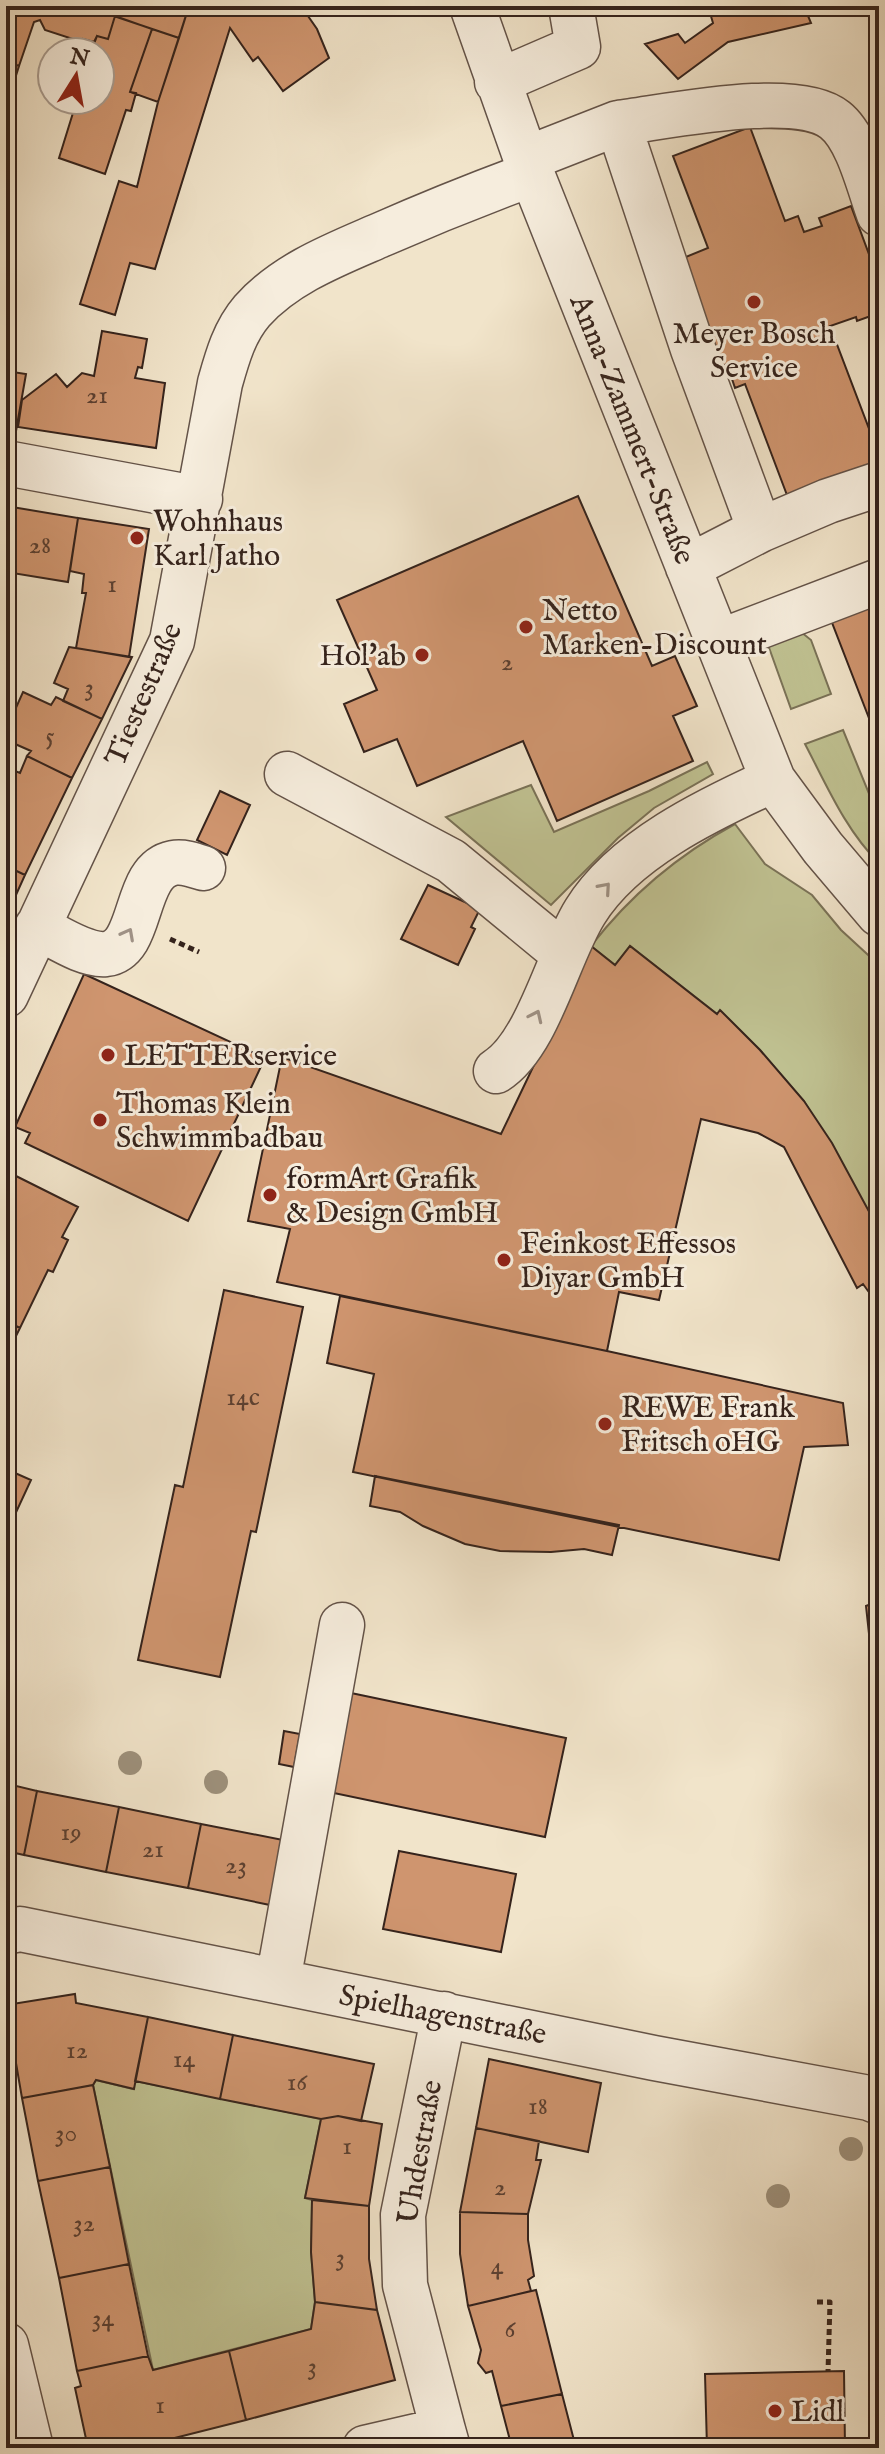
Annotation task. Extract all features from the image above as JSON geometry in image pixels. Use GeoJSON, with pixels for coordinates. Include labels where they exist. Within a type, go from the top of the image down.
{"type":"FeatureCollection","features":[{"type":"Feature","properties":{"kind":"street","name":"Anna-Zammert-Straße"},"geometry":{"type":"LineString","coordinates":[[472,6],[529,166],[773,780],[823,848],[879,914]]}},
{"type":"Feature","properties":{"kind":"street"},"geometry":{"type":"LineString","coordinates":[[497,82],[578,47],[571,6]]}},
{"type":"Feature","properties":{"kind":"street","name":"Tiestestraße"},"geometry":{"type":"LineString","coordinates":[[6,995],[172,641],[220,383],[231,345],[251,312],[276,289],[319,262],[618,123],[753,106],[789,106],[822,112],[837,121],[851,140],[879,214]]}},
{"type":"Feature","properties":{"kind":"street"},"geometry":{"type":"LineString","coordinates":[[618,123],[693,349],[760,530]]}},
{"type":"Feature","properties":{"kind":"street"},"geometry":{"type":"LineString","coordinates":[[6,463],[200,499]]}},
{"type":"Feature","properties":{"kind":"street"},"geometry":{"type":"LineString","coordinates":[[688,567],[760,530],[828,501],[879,484]]}},
{"type":"Feature","properties":{"kind":"street"},"geometry":{"type":"LineString","coordinates":[[719,642],[879,581]]}},
{"type":"Feature","properties":{"kind":"street"},"geometry":{"type":"LineString","coordinates":[[287,774],[451,861],[564,954]]}},
{"type":"Feature","properties":{"kind":"street"},"geometry":{"type":"LineString","coordinates":[[496,1071],[509,1063],[527,1034],[585,911],[617,874],[659,841],[704,813],[773,780]]}},
{"type":"Feature","properties":{"kind":"street"},"geometry":{"type":"LineString","coordinates":[[37,927],[82,949],[109,954],[119,949],[127,937],[147,888],[161,868],[173,863],[203,868]]}},
{"type":"Feature","properties":{"kind":"street"},"geometry":{"type":"LineString","coordinates":[[278,1981],[342,1625]]}},
{"type":"Feature","properties":{"kind":"street","name":"Spielhagenstraße"},"geometry":{"type":"LineString","coordinates":[[6,1932],[20,1929],[879,2102]]}},
{"type":"Feature","properties":{"kind":"street","name":"Uhdestraße"},"geometry":{"type":"LineString","coordinates":[[444,2014],[403,2215],[405,2285],[445,2439]]}},
{"type":"Feature","properties":{"kind":"street"},"geometry":{"type":"LineString","coordinates":[[6,2345],[31,2448]]}},
{"type":"Feature","properties":{"kind":"street"},"geometry":{"type":"LineString","coordinates":[[365,2448],[445,2439]]}},
{"type":"Feature","properties":{"kind":"path"},"geometry":{"type":"LineString","coordinates":[[817,2302],[830,2302],[828,2372]]}},
{"type":"Feature","properties":{"kind":"green space"},"geometry":{"type":"Polygon","coordinates":[[[801,632],[811,640],[831,694],[791,709],[767,642],[801,632]]]}},
{"type":"Feature","properties":{"kind":"green space"},"geometry":{"type":"Polygon","coordinates":[[[843,730],[879,818],[879,863],[856,837],[805,744],[843,730]]]}},
{"type":"Feature","properties":{"kind":"green space"},"geometry":{"type":"Polygon","coordinates":[[[707,762],[713,774],[654,808],[618,838],[551,905],[446,817],[531,785],[554,832],[707,762]]]}},
{"type":"Feature","properties":{"kind":"green space"},"geometry":{"type":"Polygon","coordinates":[[[735,824],[765,864],[812,895],[841,930],[879,965],[879,1230],[804,1101],[721,1011],[717,1014],[630,946],[615,965],[591,946],[622,909],[657,877],[735,824]]]}},
{"type":"Feature","properties":{"kind":"green space"},"geometry":{"type":"Polygon","coordinates":[[[96,2080],[133,2089],[135,2081],[321,2119],[305,2198],[312,2200],[311,2252],[315,2302],[311,2329],[153,2370],[93,2085],[96,2080]]]}},
{"type":"Feature","properties":{"kind":"building"},"geometry":{"type":"Polygon","coordinates":[[[6,6],[84,6],[115,16],[109,36],[64,36],[45,30],[40,20],[34,22],[19,66],[6,61],[6,6]]]}},
{"type":"Feature","properties":{"kind":"building"},"geometry":{"type":"Polygon","coordinates":[[[84,6],[189,6],[179,38],[84,6]]]}},
{"type":"Feature","properties":{"kind":"building"},"geometry":{"type":"Polygon","coordinates":[[[189,6],[301,6],[317,29],[329,58],[283,91],[258,57],[253,61],[230,28],[155,269],[130,263],[115,315],[80,304],[119,181],[137,187],[158,102],[189,6]]]}},
{"type":"Feature","properties":{"kind":"building"},"geometry":{"type":"Polygon","coordinates":[[[708,6],[804,6],[811,23],[728,42],[678,79],[645,44],[678,34],[685,43],[713,23],[708,6]]]}},
{"type":"Feature","properties":{"kind":"building"},"geometry":{"type":"Polygon","coordinates":[[[115,16],[152,29],[130,92],[136,93],[131,111],[126,110],[105,174],[59,158],[72,116],[116,116],[116,36],[109,36],[115,16]]]}},
{"type":"Feature","properties":{"kind":"building"},"geometry":{"type":"Polygon","coordinates":[[[152,29],[179,38],[158,102],[130,92],[152,29]]]}},
{"type":"Feature","properties":{"kind":"building"},"geometry":{"type":"Polygon","coordinates":[[[6,61],[19,66],[6,107],[6,61]]]}},
{"type":"Feature","properties":{"kind":"building"},"geometry":{"type":"Polygon","coordinates":[[[750,127],[785,221],[798,216],[804,232],[822,226],[819,218],[851,206],[879,281],[879,313],[830,326],[879,455],[879,469],[790,503],[745,384],[735,388],[727,364],[712,370],[671,263],[708,248],[673,156],[750,127]]]}},
{"type":"Feature","properties":{"kind":"building"},"geometry":{"type":"Polygon","coordinates":[[[102,331],[147,339],[142,368],[138,367],[135,378],[165,383],[156,448],[18,427],[22,400],[56,374],[67,387],[82,373],[94,376],[102,331]]]}},
{"type":"Feature","properties":{"kind":"building"},"geometry":{"type":"Polygon","coordinates":[[[6,371],[26,374],[16,431],[6,429],[6,371]]]}},
{"type":"Feature","properties":{"kind":"building"},"geometry":{"type":"Polygon","coordinates":[[[578,496],[652,666],[675,656],[697,706],[673,716],[693,761],[557,821],[523,741],[417,786],[397,739],[364,752],[344,704],[377,690],[337,600],[578,496]]]}},
{"type":"Feature","properties":{"kind":"building"},"geometry":{"type":"Polygon","coordinates":[[[6,506],[78,518],[68,582],[6,572],[6,506]]]}},
{"type":"Feature","properties":{"kind":"building"},"geometry":{"type":"Polygon","coordinates":[[[78,518],[149,529],[129,657],[76,648],[86,593],[82,593],[84,574],[70,571],[78,518]]]}},
{"type":"Feature","properties":{"kind":"building"},"geometry":{"type":"Polygon","coordinates":[[[879,602],[879,744],[831,620],[879,602]]]}},
{"type":"Feature","properties":{"kind":"building"},"geometry":{"type":"Polygon","coordinates":[[[69,647],[132,657],[102,719],[63,701],[68,689],[54,683],[69,647]]]}},
{"type":"Feature","properties":{"kind":"building"},"geometry":{"type":"Polygon","coordinates":[[[23,692],[51,705],[56,697],[102,719],[72,778],[27,756],[31,751],[6,740],[6,730],[23,692]]]}},
{"type":"Feature","properties":{"kind":"building"},"geometry":{"type":"Polygon","coordinates":[[[27,756],[72,778],[25,875],[6,866],[6,778],[10,769],[20,773],[27,756]]]}},
{"type":"Feature","properties":{"kind":"building"},"geometry":{"type":"Polygon","coordinates":[[[220,791],[250,805],[227,855],[197,840],[220,791]]]}},
{"type":"Feature","properties":{"kind":"building"},"geometry":{"type":"Polygon","coordinates":[[[6,866],[25,875],[6,917],[6,866]]]}},
{"type":"Feature","properties":{"kind":"building"},"geometry":{"type":"Polygon","coordinates":[[[428,885],[480,909],[471,927],[475,929],[458,965],[401,939],[428,885]]]}},
{"type":"Feature","properties":{"kind":"building"},"geometry":{"type":"Polygon","coordinates":[[[591,946],[615,965],[630,946],[717,1014],[720,1010],[804,1101],[832,1143],[879,1230],[879,1306],[863,1284],[857,1288],[784,1147],[758,1133],[701,1119],[659,1300],[619,1292],[607,1351],[277,1282],[290,1229],[248,1221],[282,1057],[501,1134],[591,946]]]}},
{"type":"Feature","properties":{"kind":"building"},"geometry":{"type":"Polygon","coordinates":[[[84,974],[265,1058],[188,1221],[25,1143],[30,1133],[15,1127],[84,974]]]}},
{"type":"Feature","properties":{"kind":"building"},"geometry":{"type":"Polygon","coordinates":[[[6,1171],[78,1207],[62,1237],[68,1240],[53,1272],[48,1270],[20,1328],[6,1321],[6,1171]]]}},
{"type":"Feature","properties":{"kind":"building"},"geometry":{"type":"Polygon","coordinates":[[[224,1290],[303,1307],[256,1532],[251,1531],[220,1677],[138,1660],[175,1485],[183,1487],[224,1290]]]}},
{"type":"Feature","properties":{"kind":"building","name":"REWE Frank Fritsch oHG"},"geometry":{"type":"Polygon","coordinates":[[[340,1296],[843,1403],[848,1445],[804,1447],[779,1560],[353,1472],[374,1374],[327,1363],[340,1296]]]}},
{"type":"Feature","properties":{"kind":"building"},"geometry":{"type":"Polygon","coordinates":[[[6,1321],[20,1328],[6,1356],[6,1321]]]}},
{"type":"Feature","properties":{"kind":"building"},"geometry":{"type":"Polygon","coordinates":[[[6,1469],[31,1480],[6,1534],[6,1469]]]}},
{"type":"Feature","properties":{"kind":"building"},"geometry":{"type":"Polygon","coordinates":[[[375,1476],[619,1525],[612,1555],[584,1549],[500,1551],[465,1544],[423,1526],[400,1512],[370,1506],[375,1476]]]}},
{"type":"Feature","properties":{"kind":"building"},"geometry":{"type":"Polygon","coordinates":[[[879,1601],[879,1727],[866,1606],[879,1601]]]}},
{"type":"Feature","properties":{"kind":"building"},"geometry":{"type":"Polygon","coordinates":[[[351,1693],[566,1738],[545,1837],[329,1792],[351,1693]]]}},
{"type":"Feature","properties":{"kind":"building"},"geometry":{"type":"Polygon","coordinates":[[[284,1731],[300,1734],[294,1767],[279,1764],[284,1731]]]}},
{"type":"Feature","properties":{"kind":"building"},"geometry":{"type":"Polygon","coordinates":[[[6,1761],[10,1761],[16,1786],[37,1791],[24,1855],[6,1851],[6,1761]]]}},
{"type":"Feature","properties":{"kind":"building"},"geometry":{"type":"Polygon","coordinates":[[[37,1791],[119,1807],[106,1872],[24,1855],[37,1791]]]}},
{"type":"Feature","properties":{"kind":"building"},"geometry":{"type":"Polygon","coordinates":[[[119,1807],[201,1824],[188,1888],[106,1872],[119,1807]]]}},
{"type":"Feature","properties":{"kind":"building"},"geometry":{"type":"Polygon","coordinates":[[[201,1824],[283,1840],[270,1905],[188,1888],[201,1824]]]}},
{"type":"Feature","properties":{"kind":"building"},"geometry":{"type":"Polygon","coordinates":[[[399,1851],[516,1874],[501,1952],[383,1929],[399,1851]]]}},
{"type":"Feature","properties":{"kind":"building"},"geometry":{"type":"Polygon","coordinates":[[[75,1994],[76,2003],[148,2017],[134,2089],[96,2080],[93,2085],[22,2098],[6,2005],[75,1994]]]}},
{"type":"Feature","properties":{"kind":"building"},"geometry":{"type":"Polygon","coordinates":[[[148,2017],[233,2035],[220,2099],[135,2081],[148,2017]]]}},
{"type":"Feature","properties":{"kind":"building"},"geometry":{"type":"Polygon","coordinates":[[[233,2035],[374,2064],[361,2121],[338,2116],[321,2119],[220,2099],[233,2035]]]}},
{"type":"Feature","properties":{"kind":"building"},"geometry":{"type":"Polygon","coordinates":[[[489,2059],[601,2083],[588,2152],[476,2128],[489,2059]]]}},
{"type":"Feature","properties":{"kind":"building"},"geometry":{"type":"Polygon","coordinates":[[[93,2085],[110,2167],[38,2181],[22,2098],[93,2085]]]}},
{"type":"Feature","properties":{"kind":"building"},"geometry":{"type":"Polygon","coordinates":[[[338,2116],[382,2124],[369,2206],[305,2198],[321,2119],[338,2116]]]}},
{"type":"Feature","properties":{"kind":"building"},"geometry":{"type":"Polygon","coordinates":[[[476,2128],[539,2141],[536,2160],[541,2160],[528,2214],[460,2212],[476,2128]]]}},
{"type":"Feature","properties":{"kind":"building"},"geometry":{"type":"Polygon","coordinates":[[[110,2167],[129,2264],[59,2278],[38,2181],[110,2167]]]}},
{"type":"Feature","properties":{"kind":"building"},"geometry":{"type":"Polygon","coordinates":[[[312,2200],[369,2206],[369,2259],[377,2310],[315,2302],[311,2252],[312,2200]]]}},
{"type":"Feature","properties":{"kind":"building"},"geometry":{"type":"Polygon","coordinates":[[[460,2212],[528,2214],[528,2240],[534,2276],[528,2280],[531,2291],[468,2306],[460,2254],[460,2212]]]}},
{"type":"Feature","properties":{"kind":"building"},"geometry":{"type":"Polygon","coordinates":[[[129,2264],[148,2356],[77,2371],[59,2278],[129,2264]]]}},
{"type":"Feature","properties":{"kind":"building"},"geometry":{"type":"Polygon","coordinates":[[[536,2290],[562,2394],[501,2406],[492,2371],[486,2373],[478,2363],[481,2350],[468,2306],[536,2290]]]}},
{"type":"Feature","properties":{"kind":"building"},"geometry":{"type":"Polygon","coordinates":[[[315,2302],[377,2310],[395,2380],[246,2420],[229,2351],[311,2329],[315,2302]]]}},
{"type":"Feature","properties":{"kind":"building"},"geometry":{"type":"Polygon","coordinates":[[[229,2351],[246,2420],[135,2448],[88,2448],[75,2388],[81,2386],[77,2371],[148,2356],[153,2370],[229,2351]]]}},
{"type":"Feature","properties":{"kind":"building","name":"Lidl"},"geometry":{"type":"Polygon","coordinates":[[[844,2371],[845,2448],[707,2448],[705,2374],[844,2371]]]}},
{"type":"Feature","properties":{"kind":"building"},"geometry":{"type":"Polygon","coordinates":[[[562,2394],[576,2448],[512,2448],[501,2406],[562,2394]]]}},
{"type":"Feature","properties":{"kind":"place","name":"Meyer Bosch Service"},"geometry":{"type":"Point","coordinates":[754,302]}},
{"type":"Feature","properties":{"kind":"place","name":"Wohnhaus Karl Jatho"},"geometry":{"type":"Point","coordinates":[137,538]}},
{"type":"Feature","properties":{"kind":"place","name":"Netto Marken-Discount"},"geometry":{"type":"Point","coordinates":[526,627]}},
{"type":"Feature","properties":{"kind":"place","name":"Hol'ab"},"geometry":{"type":"Point","coordinates":[422,655]}},
{"type":"Feature","properties":{"kind":"place","name":"LETTERservice"},"geometry":{"type":"Point","coordinates":[108,1055]}},
{"type":"Feature","properties":{"kind":"place","name":"Thomas Klein Schwimmbadbau"},"geometry":{"type":"Point","coordinates":[100,1120]}},
{"type":"Feature","properties":{"kind":"place","name":"formArt Grafik & Design GmbH"},"geometry":{"type":"Point","coordinates":[270,1195]}},
{"type":"Feature","properties":{"kind":"place","name":"Feinkost Effessos Diyar GmbH"},"geometry":{"type":"Point","coordinates":[504,1260]}},
{"type":"Feature","properties":{"kind":"place","name":"REWE Frank Fritsch oHG"},"geometry":{"type":"Point","coordinates":[605,1424]}},
{"type":"Feature","properties":{"kind":"place","name":"Lidl"},"geometry":{"type":"Point","coordinates":[775,2411]}}]}
